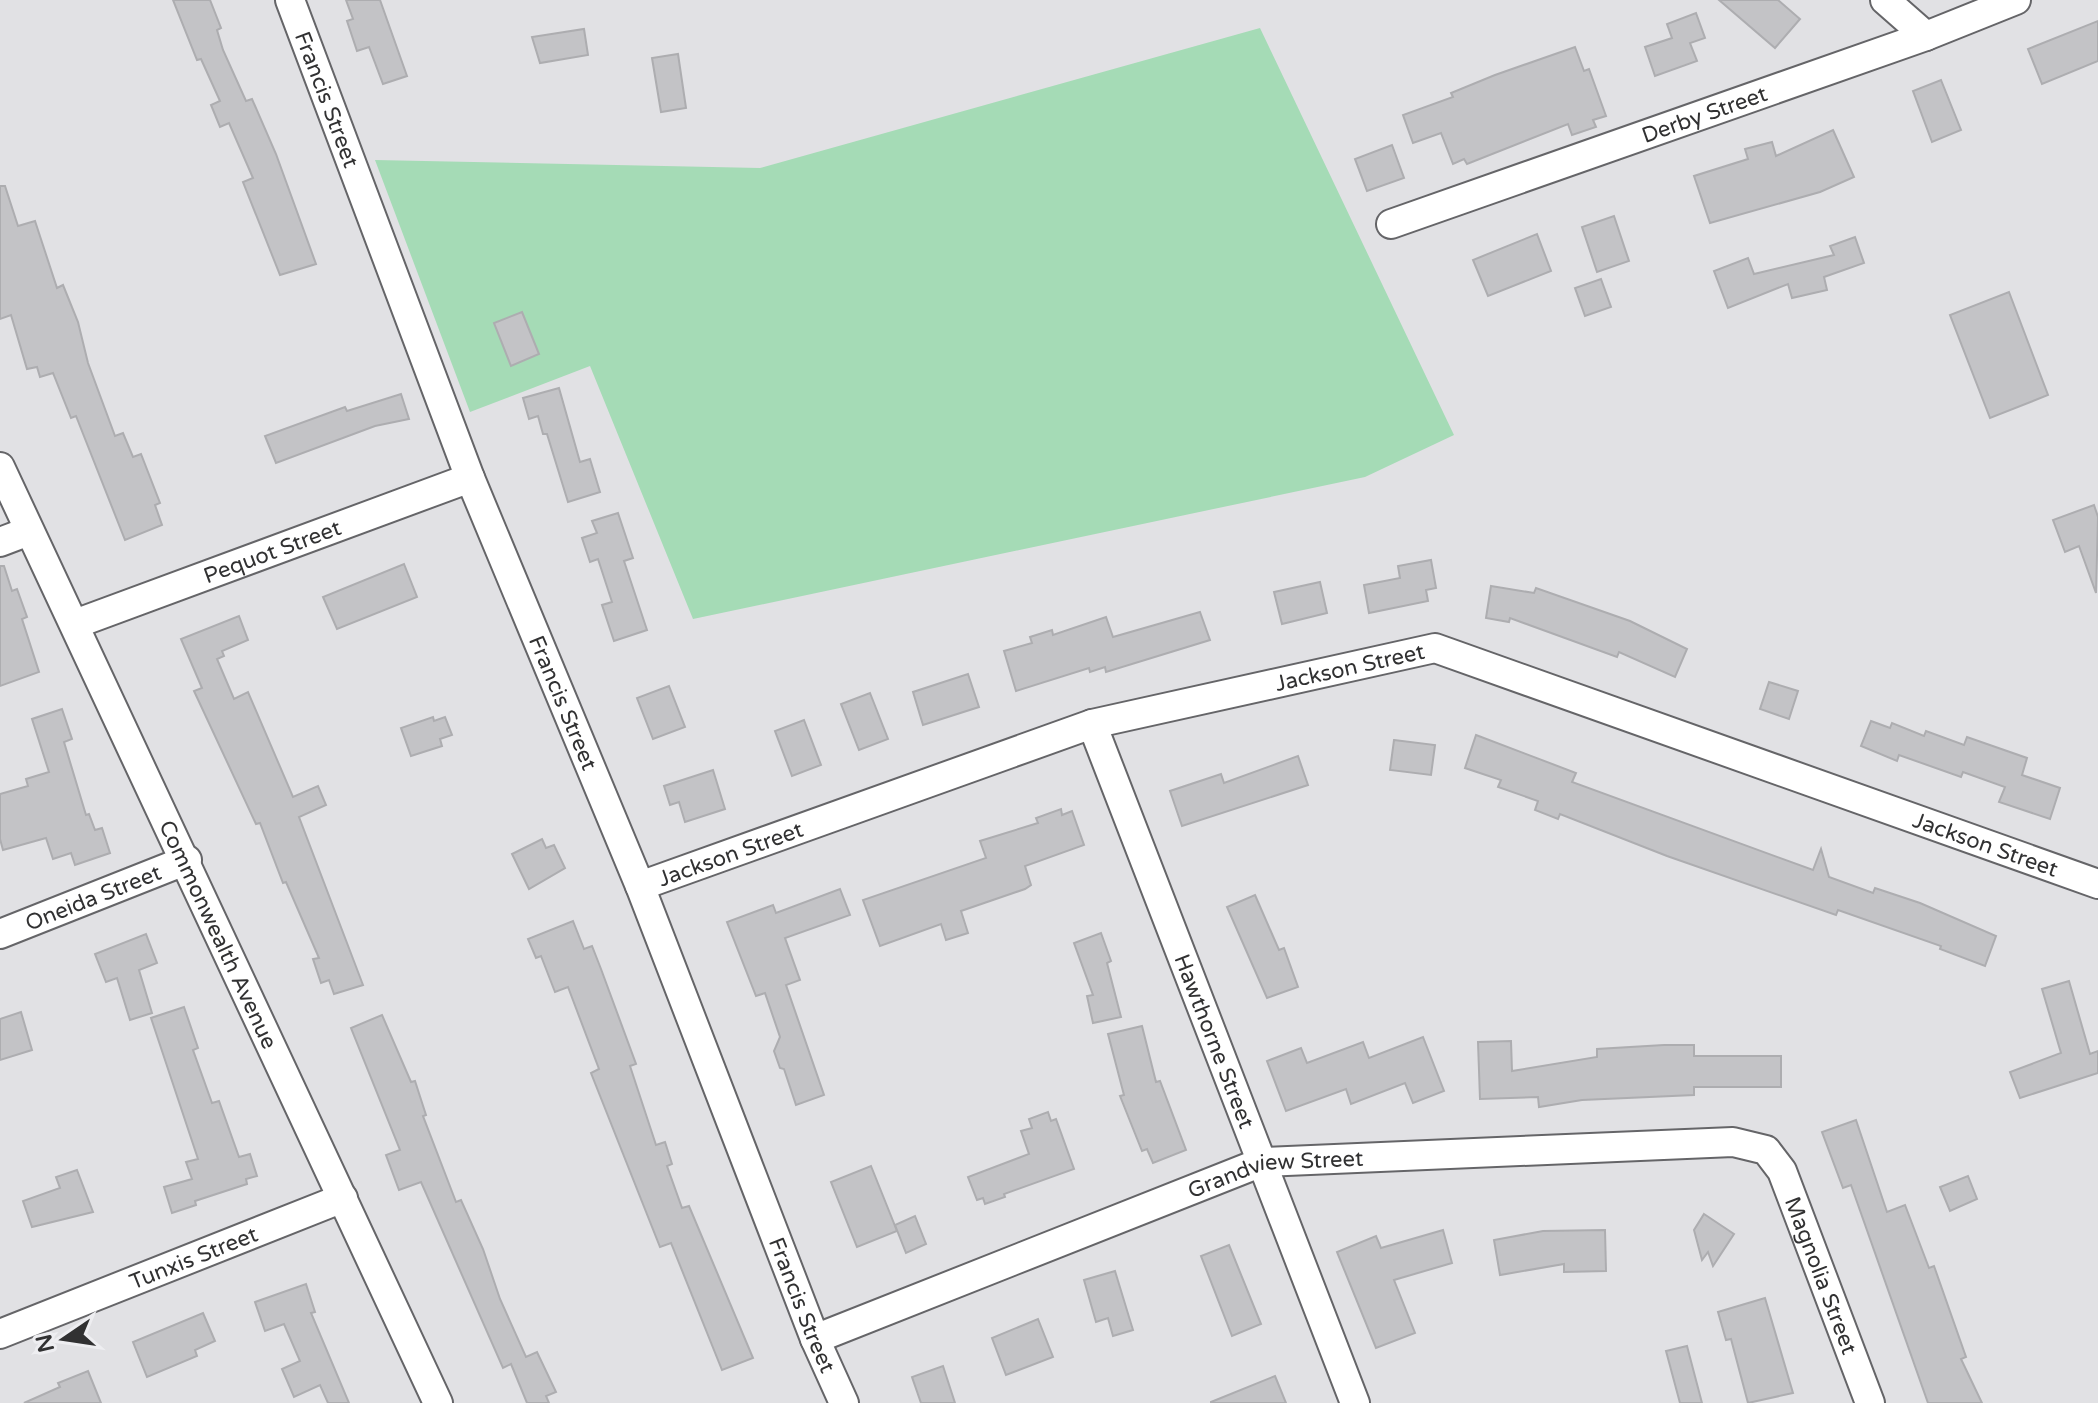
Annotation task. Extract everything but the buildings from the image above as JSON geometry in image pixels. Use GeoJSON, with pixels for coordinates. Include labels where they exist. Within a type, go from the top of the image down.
{"type":"FeatureCollection","features":[{"type":"Feature","properties":{"kind":"street","name":"Francis Street"},"geometry":{"type":"LineString","coordinates":[[290,0],[470,478],[640,886],[815,1339],[844,1403]]}},
{"type":"Feature","properties":{"kind":"street"},"geometry":{"type":"LineString","coordinates":[[1885,0],[1926,36]]}},
{"type":"Feature","properties":{"kind":"street","name":"Derby Street"},"geometry":{"type":"LineString","coordinates":[[1391,224],[1926,36],[2016,0]]}},
{"type":"Feature","properties":{"kind":"street","name":"Commonwealth Avenue"},"geometry":{"type":"LineString","coordinates":[[0,467],[187,860],[438,1403]]}},
{"type":"Feature","properties":{"kind":"street","name":"Pequot Street"},"geometry":{"type":"LineString","coordinates":[[75,624],[470,478]]}},
{"type":"Feature","properties":{"kind":"street"},"geometry":{"type":"LineString","coordinates":[[0,542],[29,531]]}},
{"type":"Feature","properties":{"kind":"street","name":"Jackson Street"},"geometry":{"type":"LineString","coordinates":[[640,886],[1092,724],[1435,648],[2098,884]]}},
{"type":"Feature","properties":{"kind":"street","name":"Hawthorne Street"},"geometry":{"type":"LineString","coordinates":[[1092,724],[1355,1403]]}},
{"type":"Feature","properties":{"kind":"street","name":"Oneida Street"},"geometry":{"type":"LineString","coordinates":[[0,934],[187,860]]}},
{"type":"Feature","properties":{"kind":"street","name":"Grandview Street"},"geometry":{"type":"LineString","coordinates":[[815,1339],[1262,1162],[1733,1142],[1766,1150]]}},
{"type":"Feature","properties":{"kind":"street","name":"Magnolia Street"},"geometry":{"type":"LineString","coordinates":[[1766,1150],[1782,1171],[1870,1403]]}},
{"type":"Feature","properties":{"kind":"street","name":"Tunxis Street"},"geometry":{"type":"LineString","coordinates":[[0,1334],[343,1198]]}},
{"type":"Feature","properties":{"kind":"green space"},"geometry":{"type":"Polygon","coordinates":[[[1260,28],[1454,435],[1365,477],[693,619],[590,366],[470,412],[375,160],[760,168],[1260,28]]]}}]}
